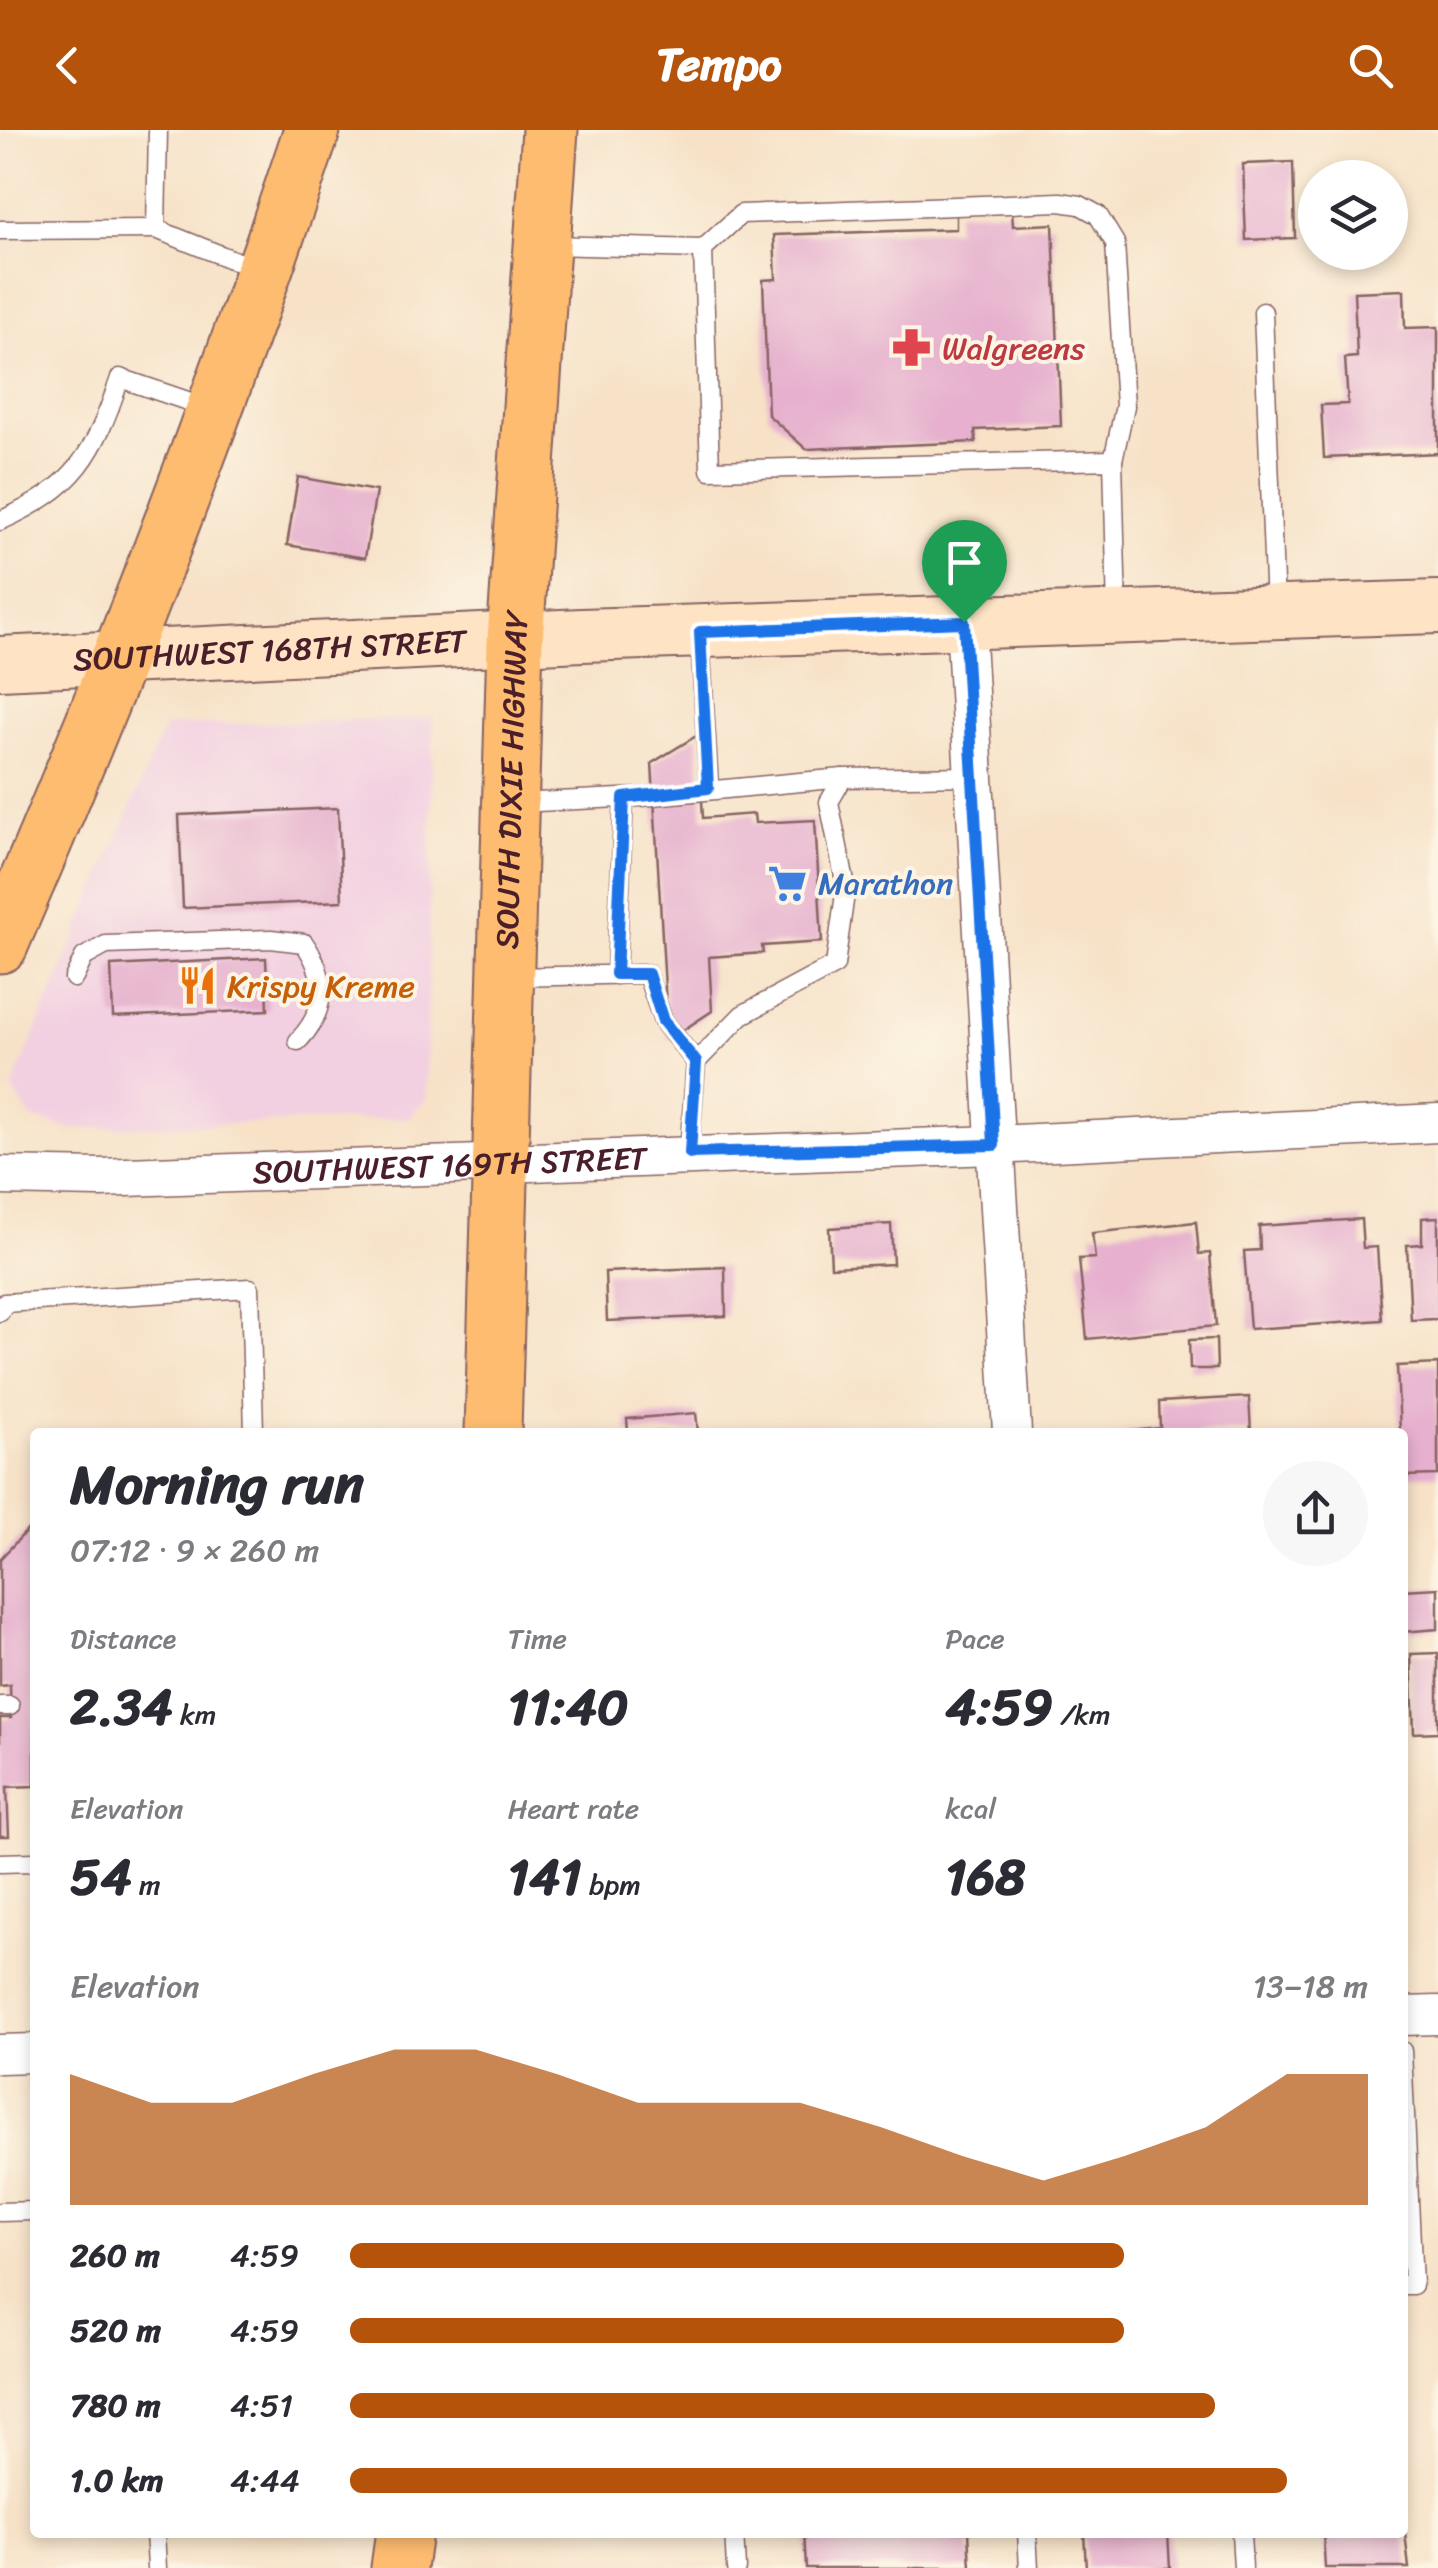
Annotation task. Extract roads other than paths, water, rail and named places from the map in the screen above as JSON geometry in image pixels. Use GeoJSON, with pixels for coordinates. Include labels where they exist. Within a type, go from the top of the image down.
{"type":"FeatureCollection","features":[{"type":"Feature","properties":{"kind":"highway"},"geometry":{"type":"LineString","coordinates":[[0,945],[122,657],[216,410],[312,130]]}},
{"type":"Feature","properties":{"kind":"highway","name":"SOUTH DIXIE HIGHWAY"},"geometry":{"type":"LineString","coordinates":[[493,1428],[515,640],[550,130]]}},
{"type":"Feature","properties":{"kind":"highway"},"geometry":{"type":"LineString","coordinates":[[399,2568],[403,2538]]}},
{"type":"Feature","properties":{"kind":"street","name":"SOUTHWEST 168TH STREET"},"geometry":{"type":"LineString","coordinates":[[0,663],[700,632],[1438,607]]}},
{"type":"Feature","properties":{"kind":"street"},"geometry":{"type":"LineString","coordinates":[[964,622],[1012,1428]]}},
{"type":"Feature","properties":{"kind":"street","name":"SOUTHWEST 169TH STREET"},"geometry":{"type":"LineString","coordinates":[[0,1176],[100,1178],[690,1153],[994,1145],[1438,1123]]}},
{"type":"Feature","properties":{"kind":"street"},"geometry":{"type":"LineString","coordinates":[[1408,2016],[1438,2014]]}},
{"type":"Feature","properties":{"kind":"street"},"geometry":{"type":"LineString","coordinates":[[0,2054],[30,2052]]}},
{"type":"Feature","properties":{"kind":"lane"},"geometry":{"type":"LineString","coordinates":[[156,229],[158,130]]}},
{"type":"Feature","properties":{"kind":"lane"},"geometry":{"type":"LineString","coordinates":[[542,245],[703,249],[741,214],[1060,202],[1080,204],[1098,215],[1115,243],[1126,406],[1113,460],[1117,616]]}},
{"type":"Feature","properties":{"kind":"lane"},"geometry":{"type":"LineString","coordinates":[[0,230],[156,229],[264,273]]}},
{"type":"Feature","properties":{"kind":"lane"},"geometry":{"type":"LineString","coordinates":[[703,249],[710,470],[1113,460]]}},
{"type":"Feature","properties":{"kind":"lane"},"geometry":{"type":"LineString","coordinates":[[1263,312],[1275,612]]}},
{"type":"Feature","properties":{"kind":"lane"},"geometry":{"type":"LineString","coordinates":[[0,521],[54,494],[85,462],[102,430],[120,378],[216,410]]}},
{"type":"Feature","properties":{"kind":"lane"},"geometry":{"type":"LineString","coordinates":[[700,632],[708,788]]}},
{"type":"Feature","properties":{"kind":"lane"},"geometry":{"type":"LineString","coordinates":[[511,803],[624,798],[843,778],[972,776]]}},
{"type":"Feature","properties":{"kind":"lane"},"geometry":{"type":"LineString","coordinates":[[690,1153],[696,1062],[742,1015],[836,965],[846,887],[830,802],[843,778]]}},
{"type":"Feature","properties":{"kind":"lane"},"geometry":{"type":"LineString","coordinates":[[616,974],[624,798]]}},
{"type":"Feature","properties":{"kind":"lane"},"geometry":{"type":"LineString","coordinates":[[74,978],[84,956],[106,945],[271,938],[304,943],[320,965],[320,998],[317,1022],[298,1041]]}},
{"type":"Feature","properties":{"kind":"lane"},"geometry":{"type":"LineString","coordinates":[[507,977],[648,974],[663,1021],[696,1062]]}},
{"type":"Feature","properties":{"kind":"lane"},"geometry":{"type":"LineString","coordinates":[[0,1312],[4,1302],[250,1288],[254,1428]]}},
{"type":"Feature","properties":{"kind":"lane"},"geometry":{"type":"LineString","coordinates":[[0,1863],[30,1862]]}},
{"type":"Feature","properties":{"kind":"lane"},"geometry":{"type":"LineString","coordinates":[[1408,2168],[1414,2284],[1408,2284]]}},
{"type":"Feature","properties":{"kind":"lane"},"geometry":{"type":"LineString","coordinates":[[0,2212],[30,2211]]}},
{"type":"Feature","properties":{"kind":"lane"},"geometry":{"type":"LineString","coordinates":[[156,2538],[158,2568]]}},
{"type":"Feature","properties":{"kind":"lane"},"geometry":{"type":"LineString","coordinates":[[734,2538],[736,2568]]}},
{"type":"Feature","properties":{"kind":"lane"},"geometry":{"type":"LineString","coordinates":[[1027,2538],[1029,2568]]}},
{"type":"Feature","properties":{"kind":"lane"},"geometry":{"type":"LineString","coordinates":[[1241,2538],[1242,2568]]}},
{"type":"Feature","properties":{"kind":"place","name":"Walgreens"},"geometry":{"type":"Point","coordinates":[912,348]}},
{"type":"Feature","properties":{"kind":"place","name":"Marathon"},"geometry":{"type":"Point","coordinates":[788,883]}},
{"type":"Feature","properties":{"kind":"place","name":"Krispy Kreme"},"geometry":{"type":"Point","coordinates":[197,986]}}]}
